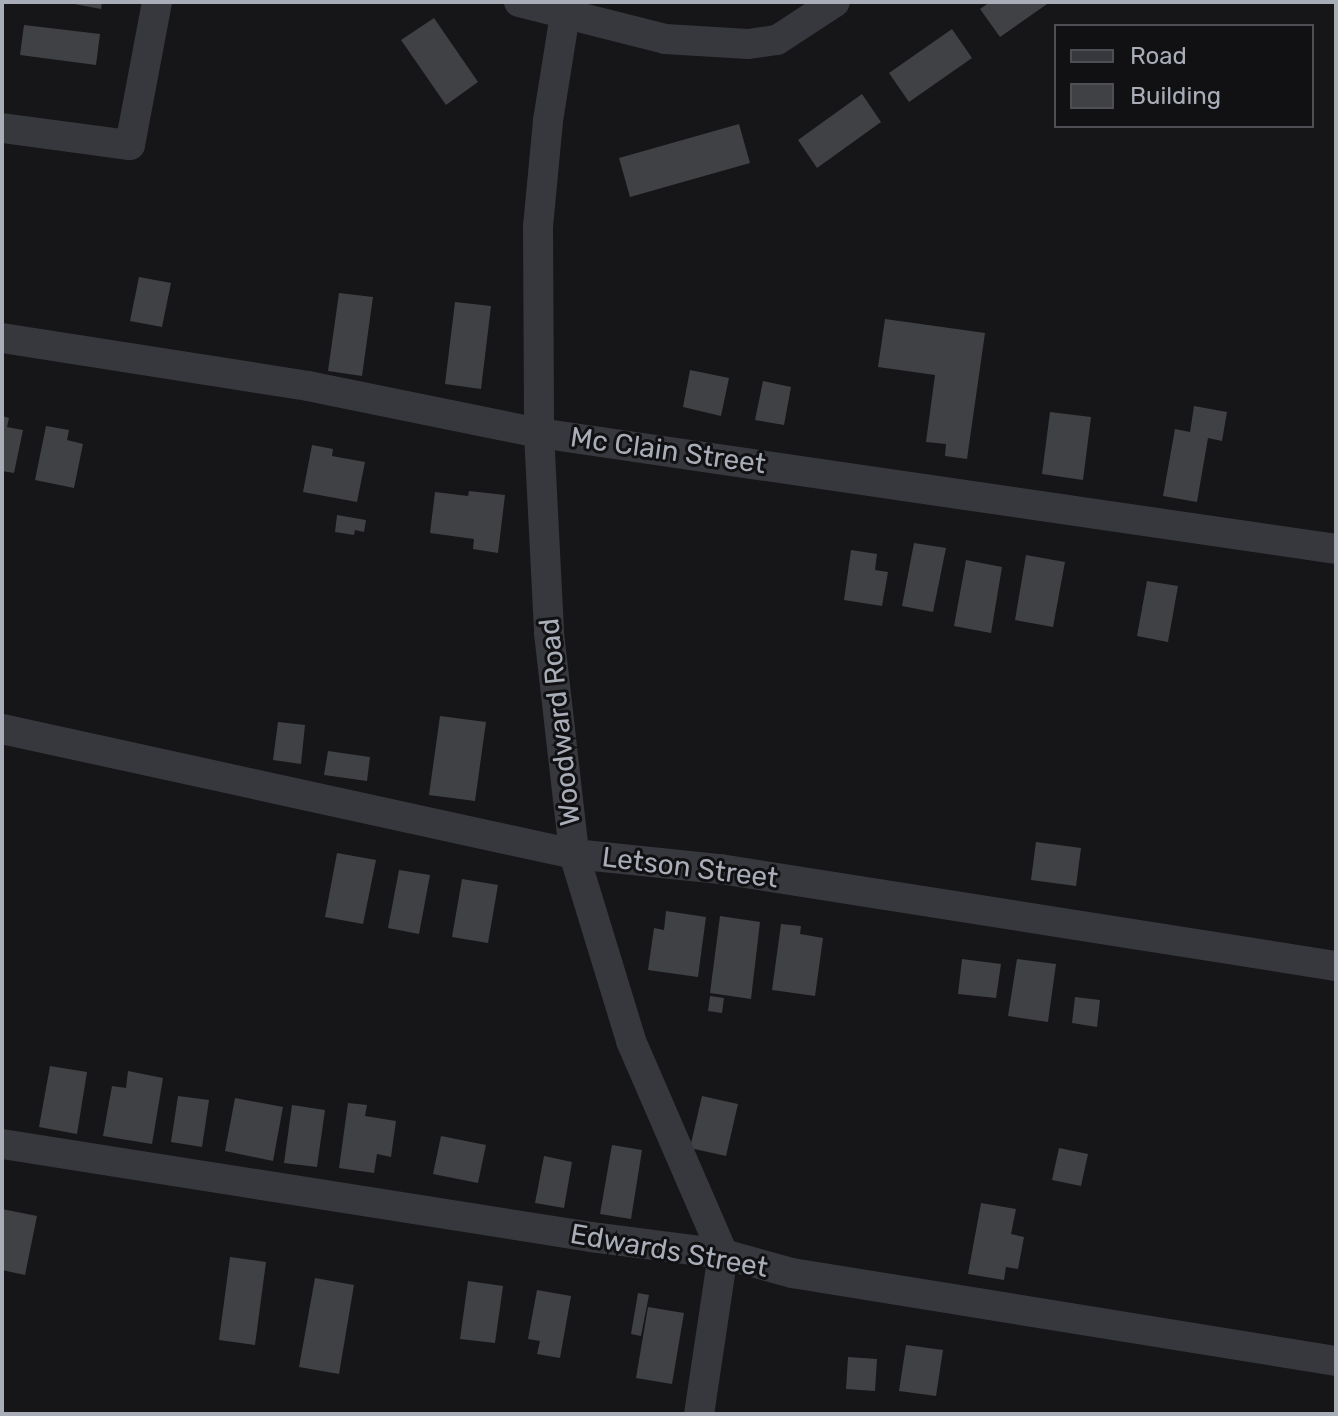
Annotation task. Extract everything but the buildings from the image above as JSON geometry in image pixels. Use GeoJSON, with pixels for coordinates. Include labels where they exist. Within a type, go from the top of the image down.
{"type":"FeatureCollection","features":[{"type":"Feature","properties":{"kind":"street"},"geometry":{"type":"LineString","coordinates":[[2,128],[130,145],[157,2]]}},
{"type":"Feature","properties":{"kind":"street"},"geometry":{"type":"LineString","coordinates":[[519,2],[566,8],[665,39],[748,44],[777,40],[835,2]]}},
{"type":"Feature","properties":{"kind":"street","name":"Woodward Road"},"geometry":{"type":"LineString","coordinates":[[566,8],[548,121],[538,226],[539,433],[549,633],[574,854],[631,1041],[723,1254]]}},
{"type":"Feature","properties":{"kind":"street","name":"Mc Clain Street"},"geometry":{"type":"LineString","coordinates":[[2,338],[308,386],[539,433],[1336,549]]}},
{"type":"Feature","properties":{"kind":"street","name":"Letson Street"},"geometry":{"type":"LineString","coordinates":[[2,729],[574,854],[720,869],[1336,966]]}},
{"type":"Feature","properties":{"kind":"street","name":"Edwards Street"},"geometry":{"type":"LineString","coordinates":[[2,1144],[591,1237],[723,1254],[792,1273],[1336,1361]]}},
{"type":"Feature","properties":{"kind":"street"},"geometry":{"type":"LineString","coordinates":[[699,1414],[723,1254]]}}]}
